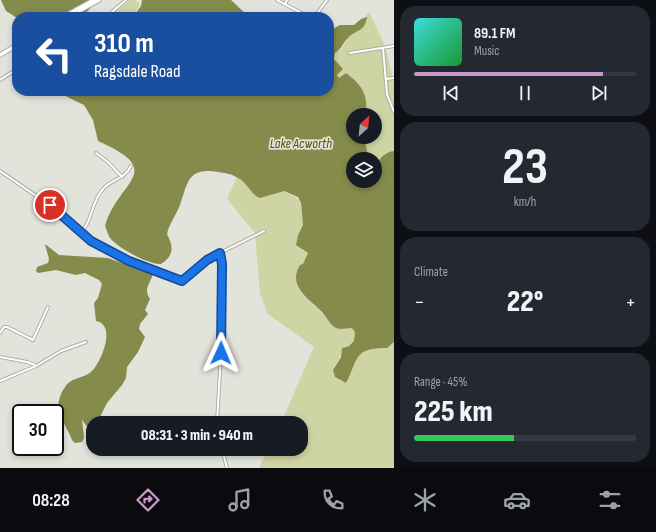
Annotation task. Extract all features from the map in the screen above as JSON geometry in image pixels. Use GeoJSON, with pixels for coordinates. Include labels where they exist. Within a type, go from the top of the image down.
{"type":"FeatureCollection","features":[{"type":"Feature","properties":{"kind":"main road"},"geometry":{"type":"LineString","coordinates":[[72,12],[94,0]]}},
{"type":"Feature","properties":{"kind":"main road"},"geometry":{"type":"LineString","coordinates":[[77,12],[99,0]]}},
{"type":"Feature","properties":{"kind":"main road"},"geometry":{"type":"LineString","coordinates":[[0,54],[12,47]]}},
{"type":"Feature","properties":{"kind":"street"},"geometry":{"type":"LineString","coordinates":[[112,12],[126,0]]}},
{"type":"Feature","properties":{"kind":"street"},"geometry":{"type":"LineString","coordinates":[[277,0],[300,12]]}},
{"type":"Feature","properties":{"kind":"street"},"geometry":{"type":"LineString","coordinates":[[285,4],[287,0]]}},
{"type":"Feature","properties":{"kind":"street"},"geometry":{"type":"LineString","coordinates":[[318,12],[327,0]]}},
{"type":"Feature","properties":{"kind":"street"},"geometry":{"type":"LineString","coordinates":[[350,53],[394,46]]}},
{"type":"Feature","properties":{"kind":"street"},"geometry":{"type":"LineString","coordinates":[[383,48],[388,100],[394,112]]}},
{"type":"Feature","properties":{"kind":"street"},"geometry":{"type":"LineString","coordinates":[[0,80],[12,72]]}},
{"type":"Feature","properties":{"kind":"street"},"geometry":{"type":"LineString","coordinates":[[386,78],[394,78]]}},
{"type":"Feature","properties":{"kind":"street"},"geometry":{"type":"LineString","coordinates":[[96,153],[108,162],[122,177]]}},
{"type":"Feature","properties":{"kind":"street"},"geometry":{"type":"LineString","coordinates":[[81,233],[86,228],[93,211],[95,200],[100,192],[108,184],[122,177],[131,166]]}},
{"type":"Feature","properties":{"kind":"street"},"geometry":{"type":"LineString","coordinates":[[0,170],[61,214],[91,241],[124,259],[182,281],[207,260],[257,233],[264,231]]}},
{"type":"Feature","properties":{"kind":"street"},"geometry":{"type":"LineString","coordinates":[[217,416],[221,353],[222,264],[220,253]]}},
{"type":"Feature","properties":{"kind":"street"},"geometry":{"type":"LineString","coordinates":[[0,334],[4,327],[7,327],[33,340],[48,307]]}},
{"type":"Feature","properties":{"kind":"street"},"geometry":{"type":"LineString","coordinates":[[0,381],[36,366],[61,351],[86,342]]}},
{"type":"Feature","properties":{"kind":"street"},"geometry":{"type":"LineString","coordinates":[[0,357],[27,362],[36,366]]}},
{"type":"Feature","properties":{"kind":"street"},"geometry":{"type":"LineString","coordinates":[[224,456],[228,468]]}},
{"type":"Feature","properties":{"kind":"shaded area"},"geometry":{"type":"Polygon","coordinates":[[[130,0],[135,0],[140,4],[136,12],[115,12],[130,0]]]}},
{"type":"Feature","properties":{"kind":"shaded area"},"geometry":{"type":"Polygon","coordinates":[[[369,12],[385,46],[394,83],[394,151],[384,154],[382,156],[382,152],[367,152],[366,144],[382,144],[382,108],[366,108],[365,96],[356,81],[346,73],[339,78],[337,75],[343,69],[335,61],[334,56],[342,49],[348,37],[353,35],[369,12]]]}},
{"type":"Feature","properties":{"kind":"shaded area"},"geometry":{"type":"Polygon","coordinates":[[[237,177],[257,197],[284,191],[300,200],[303,225],[298,235],[302,250],[308,253],[306,260],[297,275],[297,280],[302,294],[338,329],[352,328],[355,332],[355,341],[349,346],[345,346],[334,367],[335,377],[342,382],[346,379],[358,356],[365,350],[390,345],[394,342],[394,468],[259,468],[265,456],[308,456],[308,416],[284,416],[314,347],[268,314],[260,294],[255,233],[227,199],[237,177]]]}},
{"type":"Feature","properties":{"kind":"water"},"geometry":{"type":"Polygon","coordinates":[[[1,0],[98,0],[87,12],[12,12],[12,15],[6,11],[1,0]]]}},
{"type":"Feature","properties":{"kind":"water"},"geometry":{"type":"Polygon","coordinates":[[[142,0],[231,0],[244,12],[137,12],[141,6],[142,0]]]}},
{"type":"Feature","properties":{"kind":"water","name":"Lake Acworth"},"geometry":{"type":"Polygon","coordinates":[[[367,17],[362,28],[351,35],[335,53],[334,59],[334,28],[340,25],[354,25],[361,19],[367,17]]]}},
{"type":"Feature","properties":{"kind":"water","name":"Lake Acworth"},"geometry":{"type":"Polygon","coordinates":[[[334,59],[343,69],[337,75],[339,78],[346,73],[351,77],[363,91],[366,102],[366,108],[346,108],[346,144],[366,144],[367,152],[346,152],[346,188],[382,188],[382,157],[389,152],[394,151],[394,342],[387,348],[376,348],[363,352],[356,361],[346,383],[335,377],[333,370],[341,357],[342,348],[349,346],[354,341],[355,332],[352,328],[339,329],[334,327],[321,311],[306,297],[298,286],[296,279],[297,273],[300,265],[303,264],[308,253],[296,245],[298,235],[303,225],[301,203],[298,197],[284,191],[260,198],[254,194],[241,180],[226,173],[208,171],[195,174],[188,183],[179,208],[168,230],[167,234],[171,242],[172,250],[166,261],[161,264],[156,264],[126,251],[109,237],[105,226],[111,210],[133,178],[134,169],[130,161],[119,152],[98,141],[93,120],[84,105],[65,96],[334,96],[334,59]]]}},
{"type":"Feature","properties":{"kind":"water"},"geometry":{"type":"Polygon","coordinates":[[[45,244],[59,255],[108,258],[153,274],[147,289],[150,299],[145,310],[148,314],[140,324],[139,329],[145,337],[138,352],[127,367],[126,378],[107,403],[100,416],[86,416],[86,425],[82,420],[84,438],[82,442],[75,443],[72,440],[64,423],[64,404],[59,403],[63,389],[67,384],[92,371],[103,352],[106,329],[102,324],[96,321],[94,303],[98,298],[102,284],[99,280],[85,273],[76,275],[56,270],[38,273],[36,271],[37,267],[48,263],[49,259],[45,244]]]}},
{"type":"Feature","properties":{"kind":"route"},"geometry":{"type":"LineString","coordinates":[[50,205],[91,241],[129,261],[174,279],[182,281],[187,279],[207,260],[220,253],[222,264],[221,353]]}}]}
